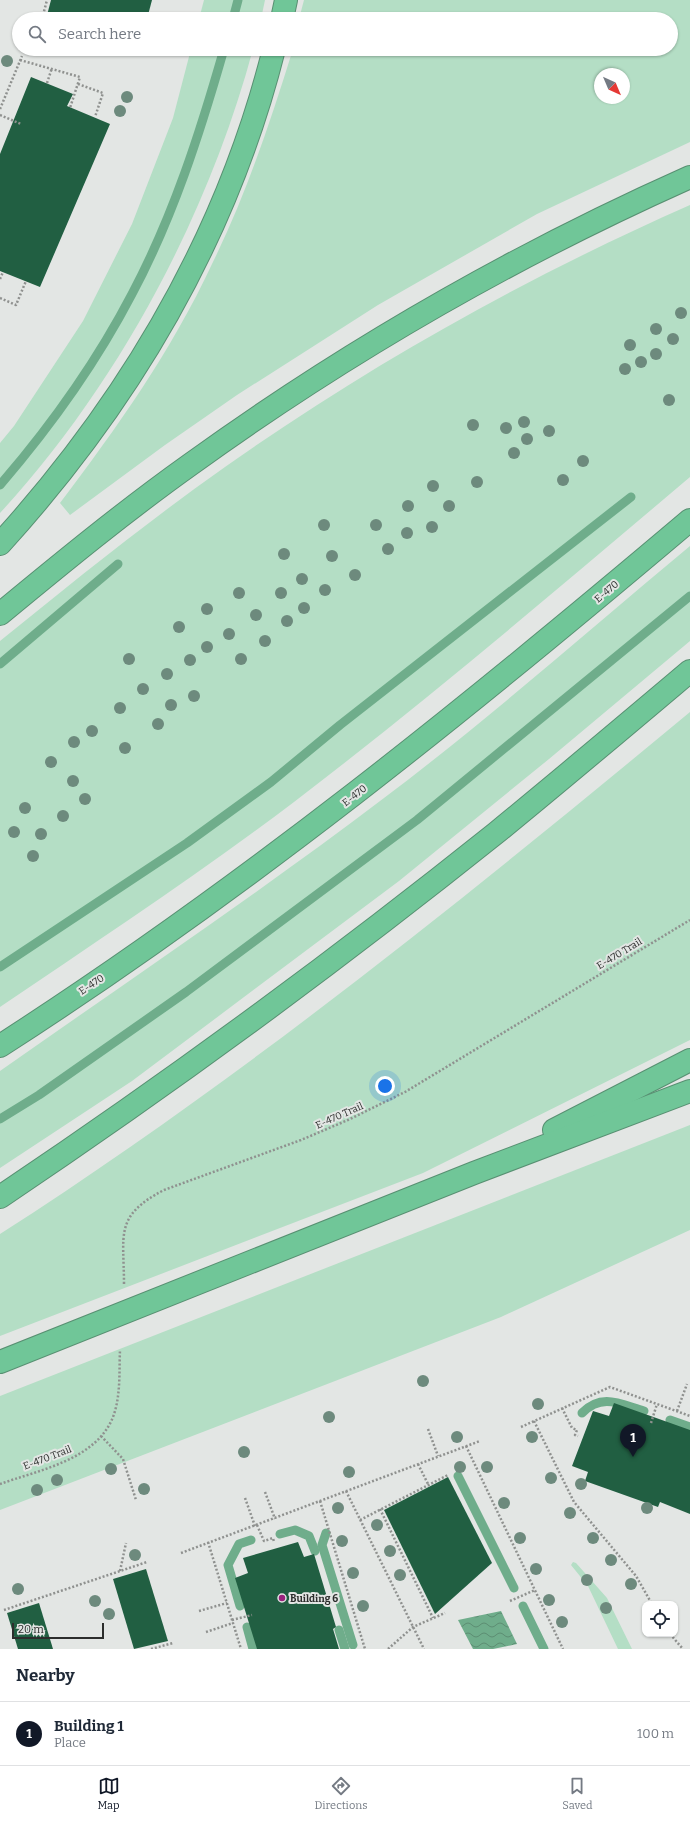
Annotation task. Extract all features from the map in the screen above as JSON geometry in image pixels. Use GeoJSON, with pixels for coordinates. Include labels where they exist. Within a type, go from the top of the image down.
{"type":"FeatureCollection","features":[{"type":"Feature","properties":{"kind":"highway"},"geometry":{"type":"LineString","coordinates":[[283,12],[286,0]]}},
{"type":"Feature","properties":{"kind":"highway"},"geometry":{"type":"LineString","coordinates":[[0,544],[42,496],[120,393],[167,316],[203,248],[237,170],[272,56]]}},
{"type":"Feature","properties":{"kind":"highway"},"geometry":{"type":"LineString","coordinates":[[0,614],[147,496],[193,462],[307,385],[406,324],[507,268],[596,222],[690,177]]}},
{"type":"Feature","properties":{"kind":"highway","name":"E-470"},"geometry":{"type":"LineString","coordinates":[[0,1046],[162,936],[298,838],[391,767],[534,652],[690,520]]}},
{"type":"Feature","properties":{"kind":"highway"},"geometry":{"type":"LineString","coordinates":[[0,1196],[131,1107],[298,984],[494,834],[690,671]]}},
{"type":"Feature","properties":{"kind":"highway"},"geometry":{"type":"LineString","coordinates":[[474,1173],[628,1091],[690,1060]]}},
{"type":"Feature","properties":{"kind":"highway"},"geometry":{"type":"LineString","coordinates":[[0,1362],[474,1173],[690,1091]]}},
{"type":"Feature","properties":{"kind":"path"},"geometry":{"type":"LineString","coordinates":[[44,12],[47,0]]}},
{"type":"Feature","properties":{"kind":"path"},"geometry":{"type":"LineString","coordinates":[[0,109],[22,56]]}},
{"type":"Feature","properties":{"kind":"path"},"geometry":{"type":"LineString","coordinates":[[20,60],[80,77],[70,108]]}},
{"type":"Feature","properties":{"kind":"path"},"geometry":{"type":"LineString","coordinates":[[48,83],[52,68]]}},
{"type":"Feature","properties":{"kind":"path"},"geometry":{"type":"LineString","coordinates":[[78,84],[102,93],[95,117]]}},
{"type":"Feature","properties":{"kind":"path"},"geometry":{"type":"LineString","coordinates":[[0,115],[21,124]]}},
{"type":"Feature","properties":{"kind":"path"},"geometry":{"type":"LineString","coordinates":[[0,279],[3,272]]}},
{"type":"Feature","properties":{"kind":"path"},"geometry":{"type":"LineString","coordinates":[[0,298],[16,305],[26,281]]}},
{"type":"Feature","properties":{"kind":"path","name":"E-470 Trail"},"geometry":{"type":"LineString","coordinates":[[124,1286],[124,1232],[126,1221],[137,1206],[146,1199],[164,1190],[324,1131],[393,1098],[690,920]]}},
{"type":"Feature","properties":{"kind":"path","name":"E-470 Trail"},"geometry":{"type":"LineString","coordinates":[[0,1484],[76,1456],[92,1445],[101,1436],[113,1416],[116,1403],[120,1350]]}},
{"type":"Feature","properties":{"kind":"path"},"geometry":{"type":"LineString","coordinates":[[677,1411],[687,1384]]}},
{"type":"Feature","properties":{"kind":"path"},"geometry":{"type":"LineString","coordinates":[[521,1427],[610,1387],[690,1416]]}},
{"type":"Feature","properties":{"kind":"path"},"geometry":{"type":"LineString","coordinates":[[651,1423],[657,1404]]}},
{"type":"Feature","properties":{"kind":"path"},"geometry":{"type":"LineString","coordinates":[[562,1408],[572,1428],[577,1430],[575,1435],[578,1436]]}},
{"type":"Feature","properties":{"kind":"path"},"geometry":{"type":"LineString","coordinates":[[534,1421],[574,1502],[636,1576],[650,1601]]}},
{"type":"Feature","properties":{"kind":"path"},"geometry":{"type":"LineString","coordinates":[[428,1428],[438,1456]]}},
{"type":"Feature","properties":{"kind":"path"},"geometry":{"type":"LineString","coordinates":[[101,1436],[123,1460],[136,1500]]}},
{"type":"Feature","properties":{"kind":"path"},"geometry":{"type":"LineString","coordinates":[[181,1553],[480,1441]]}},
{"type":"Feature","properties":{"kind":"path"},"geometry":{"type":"LineString","coordinates":[[466,1446],[563,1649]]}},
{"type":"Feature","properties":{"kind":"path"},"geometry":{"type":"LineString","coordinates":[[418,1464],[429,1486]]}},
{"type":"Feature","properties":{"kind":"path"},"geometry":{"type":"LineString","coordinates":[[360,1520],[448,1476]]}},
{"type":"Feature","properties":{"kind":"path"},"geometry":{"type":"LineString","coordinates":[[346,1491],[423,1649]]}},
{"type":"Feature","properties":{"kind":"path"},"geometry":{"type":"LineString","coordinates":[[265,1492],[275,1519]]}},
{"type":"Feature","properties":{"kind":"path"},"geometry":{"type":"LineString","coordinates":[[246,1498],[256,1525],[264,1541],[273,1538],[274,1542]]}},
{"type":"Feature","properties":{"kind":"path"},"geometry":{"type":"LineString","coordinates":[[320,1501],[365,1649]]}},
{"type":"Feature","properties":{"kind":"path"},"geometry":{"type":"LineString","coordinates":[[380,1509],[433,1618]]}},
{"type":"Feature","properties":{"kind":"path"},"geometry":{"type":"LineString","coordinates":[[208,1542],[241,1649]]}},
{"type":"Feature","properties":{"kind":"path"},"geometry":{"type":"LineString","coordinates":[[120,1571],[126,1543]]}},
{"type":"Feature","properties":{"kind":"path"},"geometry":{"type":"LineString","coordinates":[[4,1610],[147,1562]]}},
{"type":"Feature","properties":{"kind":"path"},"geometry":{"type":"LineString","coordinates":[[510,1601],[535,1590]]}},
{"type":"Feature","properties":{"kind":"path"},"geometry":{"type":"LineString","coordinates":[[199,1611],[227,1603]]}},
{"type":"Feature","properties":{"kind":"path"},"geometry":{"type":"LineString","coordinates":[[388,1649],[413,1626],[445,1613]]}},
{"type":"Feature","properties":{"kind":"path"},"geometry":{"type":"LineString","coordinates":[[206,1632],[252,1615]]}},
{"type":"Feature","properties":{"kind":"path"},"geometry":{"type":"LineString","coordinates":[[672,1637],[682,1649]]}},
{"type":"Feature","properties":{"kind":"path"},"geometry":{"type":"LineString","coordinates":[[151,1649],[173,1643]]}},
{"type":"Feature","properties":{"kind":"shaded area"},"geometry":{"type":"Polygon","coordinates":[[[204,0],[265,0],[262,12],[201,12],[204,0]]]}},
{"type":"Feature","properties":{"kind":"shaded area"},"geometry":{"type":"Polygon","coordinates":[[[304,0],[690,0],[690,142],[537,214],[378,305],[237,395],[165,445],[70,515],[60,503],[123,417],[179,327],[212,264],[236,212],[257,158],[291,56],[678,56],[678,12],[301,12],[304,0]]]}},
{"type":"Feature","properties":{"kind":"shaded area"},"geometry":{"type":"Polygon","coordinates":[[[189,56],[251,56],[234,112],[211,174],[184,235],[154,296],[120,354],[83,410],[43,463],[0,513],[0,443],[14,426],[83,321],[132,224],[173,118],[189,56]]]}},
{"type":"Feature","properties":{"kind":"shaded area"},"geometry":{"type":"Polygon","coordinates":[[[690,205],[690,477],[543,601],[345,763],[258,829],[185,881],[0,1007],[0,641],[167,509],[280,429],[336,393],[451,324],[510,292],[629,233],[690,205]]]}},
{"type":"Feature","properties":{"kind":"shaded area"},"geometry":{"type":"Polygon","coordinates":[[[690,546],[690,641],[549,759],[399,881],[132,1081],[0,1168],[0,1071],[241,902],[384,798],[500,706],[690,546]]]}},
{"type":"Feature","properties":{"kind":"shaded area"},"geometry":{"type":"Polygon","coordinates":[[[690,712],[690,1040],[423,1173],[0,1336],[0,1234],[179,1112],[267,1049],[353,984],[523,849],[690,712]]]}},
{"type":"Feature","properties":{"kind":"shaded area"},"geometry":{"type":"Polygon","coordinates":[[[690,1125],[690,1230],[501,1317],[0,1510],[0,1396],[690,1125]]]}},
{"type":"Feature","properties":{"kind":"shaded area"},"geometry":{"type":"Polygon","coordinates":[[[573,1562],[576,1563],[607,1598],[632,1649],[618,1649],[588,1586],[571,1565],[573,1562]]]}},
{"type":"Feature","properties":{"kind":"water"},"geometry":{"type":"Polygon","coordinates":[[[501,1611],[517,1644],[493,1649],[473,1649],[458,1620],[501,1611]]]}},
{"type":"Feature","properties":{"kind":"building"},"geometry":{"type":"Polygon","coordinates":[[[51,0],[152,0],[149,12],[48,12],[51,0]]]}},
{"type":"Feature","properties":{"kind":"building"},"geometry":{"type":"Polygon","coordinates":[[[31,77],[73,94],[67,106],[110,124],[40,287],[0,271],[0,154],[31,77]]]}},
{"type":"Feature","properties":{"kind":"building"},"geometry":{"type":"Polygon","coordinates":[[[614,1403],[690,1430],[690,1514],[660,1502],[658,1507],[585,1481],[588,1472],[572,1466],[593,1411],[609,1416],[614,1403]]]}},
{"type":"Feature","properties":{"kind":"building"},"geometry":{"type":"Polygon","coordinates":[[[448,1477],[492,1563],[435,1614],[384,1510],[448,1477]]]}},
{"type":"Feature","properties":{"kind":"building","name":"Building 6"},"geometry":{"type":"Polygon","coordinates":[[[298,1542],[304,1557],[314,1554],[336,1627],[333,1629],[339,1649],[257,1649],[235,1578],[248,1573],[243,1558],[298,1542]]]}},
{"type":"Feature","properties":{"kind":"building"},"geometry":{"type":"Polygon","coordinates":[[[146,1569],[168,1641],[134,1649],[113,1579],[146,1569]]]}},
{"type":"Feature","properties":{"kind":"building"},"geometry":{"type":"Polygon","coordinates":[[[39,1603],[53,1649],[18,1649],[7,1613],[39,1603]]]}},
{"type":"Feature","properties":{"kind":"waterway"},"geometry":{"type":"LineString","coordinates":[[235,12],[238,0]]}},
{"type":"Feature","properties":{"kind":"waterway"},"geometry":{"type":"LineString","coordinates":[[0,485],[37,440],[88,369],[118,320],[147,265],[173,205],[195,143],[222,56]]}},
{"type":"Feature","properties":{"kind":"waterway"},"geometry":{"type":"LineString","coordinates":[[0,967],[187,843],[271,782],[340,725],[631,497]]}},
{"type":"Feature","properties":{"kind":"waterway"},"geometry":{"type":"LineString","coordinates":[[0,664],[118,564]]}},
{"type":"Feature","properties":{"kind":"waterway"},"geometry":{"type":"LineString","coordinates":[[0,1119],[39,1095],[186,992],[417,820],[690,596]]}},
{"type":"Feature","properties":{"kind":"waterway"},"geometry":{"type":"LineString","coordinates":[[582,1413],[589,1407],[597,1403],[604,1402],[619,1403],[644,1411]]}},
{"type":"Feature","properties":{"kind":"waterway"},"geometry":{"type":"LineString","coordinates":[[670,1420],[690,1427]]}},
{"type":"Feature","properties":{"kind":"waterway"},"geometry":{"type":"LineString","coordinates":[[458,1476],[514,1588]]}},
{"type":"Feature","properties":{"kind":"waterway"},"geometry":{"type":"LineString","coordinates":[[280,1534],[295,1530],[309,1536],[315,1551]]}},
{"type":"Feature","properties":{"kind":"waterway"},"geometry":{"type":"LineString","coordinates":[[326,1533],[322,1545],[353,1645]]}},
{"type":"Feature","properties":{"kind":"waterway"},"geometry":{"type":"LineString","coordinates":[[240,1606],[228,1565],[239,1544],[251,1540]]}},
{"type":"Feature","properties":{"kind":"waterway"},"geometry":{"type":"LineString","coordinates":[[523,1606],[544,1649]]}},
{"type":"Feature","properties":{"kind":"waterway"},"geometry":{"type":"LineString","coordinates":[[247,1627],[253,1649]]}},
{"type":"Feature","properties":{"kind":"waterway"},"geometry":{"type":"LineString","coordinates":[[339,1630],[345,1649]]}},
{"type":"Feature","properties":{"kind":"place","name":"Building 1"},"geometry":{"type":"Point","coordinates":[633,1457]}},
{"type":"Feature","properties":{"kind":"place","name":"Building 6"},"geometry":{"type":"Point","coordinates":[282,1598]}}]}
